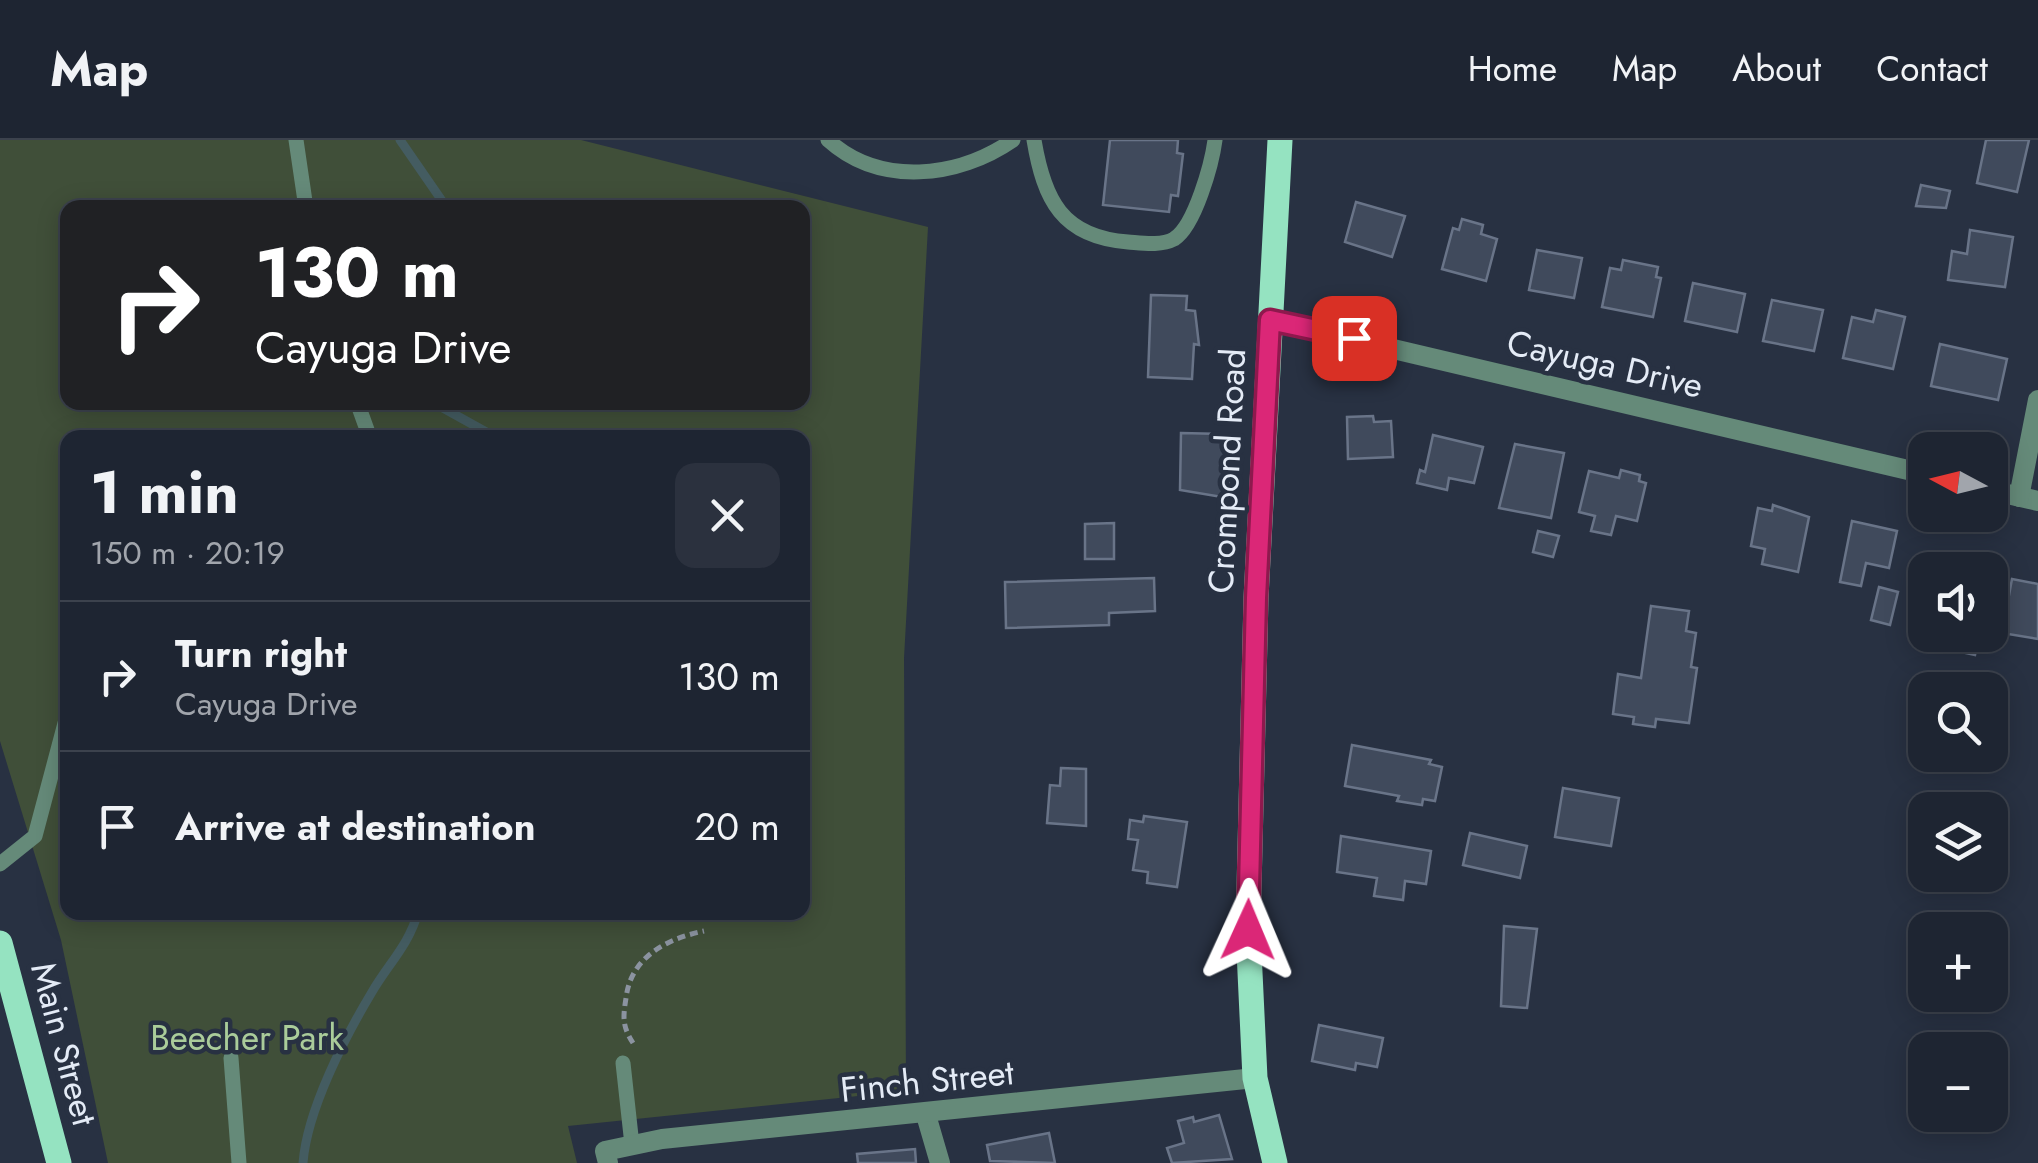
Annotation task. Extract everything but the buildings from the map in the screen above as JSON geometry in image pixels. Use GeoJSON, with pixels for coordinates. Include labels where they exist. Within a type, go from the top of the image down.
{"type":"FeatureCollection","features":[{"type":"Feature","properties":{"kind":"main road","name":"Crompond Road"},"geometry":{"type":"LineString","coordinates":[[1275,1163],[1255,1078],[1248,930],[1256,598],[1280,140]]}},
{"type":"Feature","properties":{"kind":"main road","name":"Main Street"},"geometry":{"type":"LineString","coordinates":[[0,942],[59,1163]]}},
{"type":"Feature","properties":{"kind":"street","name":"Cayuga Drive"},"geometry":{"type":"LineString","coordinates":[[1270,320],[1908,470]]}},
{"type":"Feature","properties":{"kind":"street"},"geometry":{"type":"LineString","coordinates":[[2028,499],[2038,400]]}},
{"type":"Feature","properties":{"kind":"street","name":"Finch Street"},"geometry":{"type":"LineString","coordinates":[[607,1157],[632,1145],[1255,1078]]}},
{"type":"Feature","properties":{"kind":"street"},"geometry":{"type":"LineString","coordinates":[[926,1115],[940,1163]]}},
{"type":"Feature","properties":{"kind":"lane"},"geometry":{"type":"LineString","coordinates":[[296,140],[305,200]]}},
{"type":"Feature","properties":{"kind":"lane"},"geometry":{"type":"LineString","coordinates":[[828,140],[844,155],[916,173],[955,168],[1013,140]]}},
{"type":"Feature","properties":{"kind":"lane"},"geometry":{"type":"LineString","coordinates":[[1034,140],[1040,177],[1072,226],[1110,240],[1152,244],[1174,239],[1186,225],[1215,140]]}},
{"type":"Feature","properties":{"kind":"lane"},"geometry":{"type":"LineString","coordinates":[[0,864],[34,836],[60,741]]}},
{"type":"Feature","properties":{"kind":"lane"},"geometry":{"type":"LineString","coordinates":[[230,1058],[239,1163]]}},
{"type":"Feature","properties":{"kind":"lane"},"geometry":{"type":"LineString","coordinates":[[623,1063],[632,1145]]}},
{"type":"Feature","properties":{"kind":"path"},"geometry":{"type":"LineString","coordinates":[[623,1063],[638,1048],[624,1029],[628,977],[650,951],[704,931]]}},
{"type":"Feature","properties":{"kind":"green space","name":"Beecher Park"},"geometry":{"type":"Polygon","coordinates":[[[0,140],[581,140],[928,227],[904,658],[906,1091],[568,1126],[577,1163],[108,1163],[61,940],[0,741],[0,140]]]}},
{"type":"Feature","properties":{"kind":"waterway"},"geometry":{"type":"LineString","coordinates":[[400,140],[441,200]]}},
{"type":"Feature","properties":{"kind":"waterway"},"geometry":{"type":"LineString","coordinates":[[447,410],[483,430]]}},
{"type":"Feature","properties":{"kind":"waterway"},"geometry":{"type":"LineString","coordinates":[[303,1163],[312,1120],[339,1052],[415,920]]}},
{"type":"Feature","properties":{"kind":"route"},"geometry":{"type":"LineString","coordinates":[[1248,930],[1256,598],[1270,320],[1354,338]]}}]}
